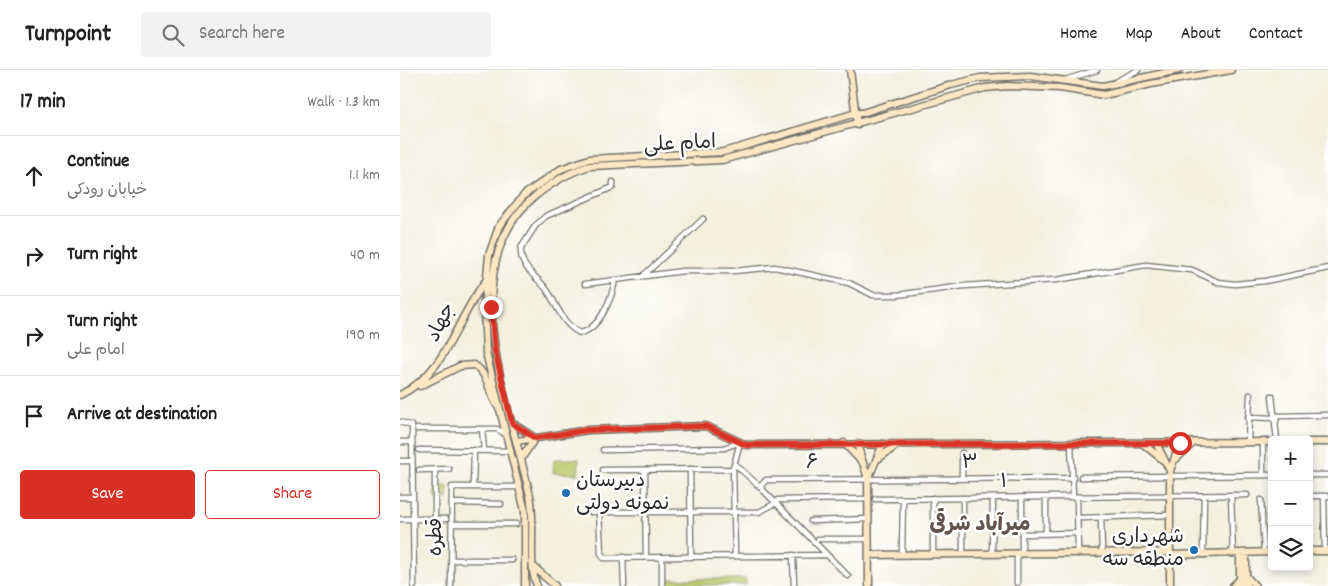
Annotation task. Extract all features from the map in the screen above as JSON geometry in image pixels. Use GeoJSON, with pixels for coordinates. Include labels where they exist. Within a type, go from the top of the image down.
{"type":"FeatureCollection","features":[{"type":"Feature","properties":{"kind":"main road"},"geometry":{"type":"LineString","coordinates":[[850,70],[857,124]]}},
{"type":"Feature","properties":{"kind":"main road","name":"امام علی"},"geometry":{"type":"LineString","coordinates":[[525,583],[525,510],[486,353],[484,307],[493,240],[499,226],[524,196],[541,181],[561,169],[589,158],[723,152],[856,113],[862,114],[980,78],[1030,76],[1064,80],[1083,85],[1103,86],[1179,70]]}},
{"type":"Feature","properties":{"kind":"main road","name":"امام علی"},"geometry":{"type":"LineString","coordinates":[[535,583],[533,566],[533,510],[495,350],[491,307],[500,242],[514,218],[546,187],[577,170],[604,165],[724,160],[985,88],[1007,86],[1060,88],[1104,95],[1151,84],[1231,70]]}},
{"type":"Feature","properties":{"kind":"main road"},"geometry":{"type":"LineString","coordinates":[[1103,86],[1104,95]]}},
{"type":"Feature","properties":{"kind":"main road"},"geometry":{"type":"LineString","coordinates":[[723,152],[724,160]]}},
{"type":"Feature","properties":{"kind":"main road","name":"جهاد"},"geometry":{"type":"LineString","coordinates":[[400,395],[414,388],[443,358],[466,311],[486,281]]}},
{"type":"Feature","properties":{"kind":"main road"},"geometry":{"type":"LineString","coordinates":[[414,388],[460,366],[469,364],[482,370],[491,397],[501,411]]}},
{"type":"Feature","properties":{"kind":"main road"},"geometry":{"type":"LineString","coordinates":[[512,423],[535,438]]}},
{"type":"Feature","properties":{"kind":"main road"},"geometry":{"type":"LineString","coordinates":[[517,441],[588,430],[706,426],[746,445],[844,443],[961,446],[1141,442],[1268,442]]}},
{"type":"Feature","properties":{"kind":"main road"},"geometry":{"type":"LineString","coordinates":[[521,459],[535,438]]}},
{"type":"Feature","properties":{"kind":"main road"},"geometry":{"type":"LineString","coordinates":[[1141,442],[1164,460]]}},
{"type":"Feature","properties":{"kind":"main road"},"geometry":{"type":"LineString","coordinates":[[1313,442],[1328,442]]}},
{"type":"Feature","properties":{"kind":"main road"},"geometry":{"type":"LineString","coordinates":[[844,443],[861,461]]}},
{"type":"Feature","properties":{"kind":"main road"},"geometry":{"type":"LineString","coordinates":[[1156,443],[1170,473]]}},
{"type":"Feature","properties":{"kind":"main road"},"geometry":{"type":"LineString","coordinates":[[1170,586],[1170,473],[1180,443]]}},
{"type":"Feature","properties":{"kind":"main road"},"geometry":{"type":"LineString","coordinates":[[1175,460],[1193,443]]}},
{"type":"Feature","properties":{"kind":"main road"},"geometry":{"type":"LineString","coordinates":[[857,444],[872,499],[869,520],[869,586]]}},
{"type":"Feature","properties":{"kind":"main road"},"geometry":{"type":"LineString","coordinates":[[868,479],[883,444]]}},
{"type":"Feature","properties":{"kind":"main road"},"geometry":{"type":"LineString","coordinates":[[876,461],[898,444]]}},
{"type":"Feature","properties":{"kind":"main road"},"geometry":{"type":"LineString","coordinates":[[1313,551],[1326,551]]}},
{"type":"Feature","properties":{"kind":"main road"},"geometry":{"type":"LineString","coordinates":[[869,555],[1078,554],[1102,552],[1203,555],[1268,552]]}},
{"type":"Feature","properties":{"kind":"main road"},"geometry":{"type":"LineString","coordinates":[[1239,554],[1242,581],[1246,586]]}},
{"type":"Feature","properties":{"kind":"main road"},"geometry":{"type":"LineString","coordinates":[[533,566],[556,586]]}},
{"type":"Feature","properties":{"kind":"main road"},"geometry":{"type":"LineString","coordinates":[[1232,586],[1242,581],[1255,586]]}},
{"type":"Feature","properties":{"kind":"main road"},"geometry":{"type":"LineString","coordinates":[[525,583],[535,583]]}},
{"type":"Feature","properties":{"kind":"street"},"geometry":{"type":"LineString","coordinates":[[1064,80],[1097,70]]}},
{"type":"Feature","properties":{"kind":"street"},"geometry":{"type":"LineString","coordinates":[[1112,84],[1136,70]]}},
{"type":"Feature","properties":{"kind":"street"},"geometry":{"type":"LineString","coordinates":[[613,182],[611,189],[596,193],[541,220],[524,242],[520,253],[525,265],[547,290],[563,320],[580,334],[592,328],[601,316],[615,280]]}},
{"type":"Feature","properties":{"kind":"street"},"geometry":{"type":"LineString","coordinates":[[643,276],[703,219]]}},
{"type":"Feature","properties":{"kind":"street"},"geometry":{"type":"LineString","coordinates":[[586,284],[683,271],[734,271],[775,267],[849,283],[873,295],[897,295],[964,286],[1056,280],[1146,265],[1192,270],[1218,282],[1235,284],[1265,281],[1328,268]]}},
{"type":"Feature","properties":{"kind":"street"},"geometry":{"type":"LineString","coordinates":[[1248,442],[1250,395]]}},
{"type":"Feature","properties":{"kind":"street"},"geometry":{"type":"LineString","coordinates":[[1272,396],[1276,417],[1276,436]]}},
{"type":"Feature","properties":{"kind":"street"},"geometry":{"type":"LineString","coordinates":[[1248,417],[1328,415]]}},
{"type":"Feature","properties":{"kind":"street"},"geometry":{"type":"LineString","coordinates":[[400,422],[412,426],[414,586]]}},
{"type":"Feature","properties":{"kind":"street"},"geometry":{"type":"LineString","coordinates":[[482,429],[484,450]]}},
{"type":"Feature","properties":{"kind":"street"},"geometry":{"type":"LineString","coordinates":[[417,430],[497,429],[507,436]]}},
{"type":"Feature","properties":{"kind":"street"},"geometry":{"type":"LineString","coordinates":[[400,442],[412,442]]}},
{"type":"Feature","properties":{"kind":"street"},"geometry":{"type":"LineString","coordinates":[[603,450],[724,448],[740,442]]}},
{"type":"Feature","properties":{"kind":"street"},"geometry":{"type":"LineString","coordinates":[[735,556],[734,475],[740,442]]}},
{"type":"Feature","properties":{"kind":"street"},"geometry":{"type":"LineString","coordinates":[[1263,442],[1263,475]]}},
{"type":"Feature","properties":{"kind":"street"},"geometry":{"type":"LineString","coordinates":[[1071,443],[1078,554]]}},
{"type":"Feature","properties":{"kind":"street"},"geometry":{"type":"LineString","coordinates":[[419,450],[511,451]]}},
{"type":"Feature","properties":{"kind":"street"},"geometry":{"type":"LineString","coordinates":[[474,450],[473,487],[520,487]]}},
{"type":"Feature","properties":{"kind":"street"},"geometry":{"type":"LineString","coordinates":[[962,453],[962,479]]}},
{"type":"Feature","properties":{"kind":"street"},"geometry":{"type":"LineString","coordinates":[[400,461],[412,462]]}},
{"type":"Feature","properties":{"kind":"street"},"geometry":{"type":"LineString","coordinates":[[604,470],[735,467],[777,502],[848,576]]}},
{"type":"Feature","properties":{"kind":"street"},"geometry":{"type":"LineString","coordinates":[[419,470],[449,469]]}},
{"type":"Feature","properties":{"kind":"street"},"geometry":{"type":"LineString","coordinates":[[690,469],[691,556]]}},
{"type":"Feature","properties":{"kind":"street"},"geometry":{"type":"LineString","coordinates":[[434,519],[435,470]]}},
{"type":"Feature","properties":{"kind":"street"},"geometry":{"type":"LineString","coordinates":[[645,470],[646,557]]}},
{"type":"Feature","properties":{"kind":"street"},"geometry":{"type":"LineString","coordinates":[[1081,477],[1170,473],[1268,475]]}},
{"type":"Feature","properties":{"kind":"street"},"geometry":{"type":"LineString","coordinates":[[1313,475],[1328,475]]}},
{"type":"Feature","properties":{"kind":"street","name":"۳"},"geometry":{"type":"LineString","coordinates":[[868,479],[1073,478]]}},
{"type":"Feature","properties":{"kind":"street","name":"۶"},"geometry":{"type":"LineString","coordinates":[[760,487],[766,480],[868,479]]}},
{"type":"Feature","properties":{"kind":"street","name":"قطره"},"geometry":{"type":"LineString","coordinates":[[451,586],[452,487],[473,487]]}},
{"type":"Feature","properties":{"kind":"street"},"geometry":{"type":"LineString","coordinates":[[1231,495],[1239,554]]}},
{"type":"Feature","properties":{"kind":"street"},"geometry":{"type":"LineString","coordinates":[[1169,496],[1247,495]]}},
{"type":"Feature","properties":{"kind":"street","name":"۱"},"geometry":{"type":"LineString","coordinates":[[777,502],[933,498],[1169,496]]}},
{"type":"Feature","properties":{"kind":"street"},"geometry":{"type":"LineString","coordinates":[[1203,555],[1204,496]]}},
{"type":"Feature","properties":{"kind":"street"},"geometry":{"type":"LineString","coordinates":[[1313,496],[1326,496],[1326,551]]}},
{"type":"Feature","properties":{"kind":"street"},"geometry":{"type":"LineString","coordinates":[[400,497],[413,497]]}},
{"type":"Feature","properties":{"kind":"street"},"geometry":{"type":"LineString","coordinates":[[933,498],[934,554]]}},
{"type":"Feature","properties":{"kind":"street"},"geometry":{"type":"LineString","coordinates":[[962,554],[963,498]]}},
{"type":"Feature","properties":{"kind":"street"},"geometry":{"type":"LineString","coordinates":[[992,554],[993,498]]}},
{"type":"Feature","properties":{"kind":"street"},"geometry":{"type":"LineString","coordinates":[[1016,583],[1020,554],[1022,498]]}},
{"type":"Feature","properties":{"kind":"street"},"geometry":{"type":"LineString","coordinates":[[1046,498],[1046,534]]}},
{"type":"Feature","properties":{"kind":"street"},"geometry":{"type":"LineString","coordinates":[[902,554],[903,499]]}},
{"type":"Feature","properties":{"kind":"street"},"geometry":{"type":"LineString","coordinates":[[1261,500],[1264,552]]}},
{"type":"Feature","properties":{"kind":"street"},"geometry":{"type":"LineString","coordinates":[[591,512],[758,512],[777,502]]}},
{"type":"Feature","properties":{"kind":"street"},"geometry":{"type":"LineString","coordinates":[[452,503],[501,504]]}},
{"type":"Feature","properties":{"kind":"street"},"geometry":{"type":"LineString","coordinates":[[599,512],[601,553],[604,558],[826,555]]}},
{"type":"Feature","properties":{"kind":"street"},"geometry":{"type":"LineString","coordinates":[[1080,518],[1169,515]]}},
{"type":"Feature","properties":{"kind":"street"},"geometry":{"type":"LineString","coordinates":[[1101,518],[1102,552]]}},
{"type":"Feature","properties":{"kind":"street"},"geometry":{"type":"LineString","coordinates":[[400,519],[446,519]]}},
{"type":"Feature","properties":{"kind":"street"},"geometry":{"type":"LineString","coordinates":[[811,521],[869,520]]}},
{"type":"Feature","properties":{"kind":"street"},"geometry":{"type":"LineString","coordinates":[[452,524],[516,524]]}},
{"type":"Feature","properties":{"kind":"street"},"geometry":{"type":"LineString","coordinates":[[1025,534],[1077,533]]}},
{"type":"Feature","properties":{"kind":"street"},"geometry":{"type":"LineString","coordinates":[[818,539],[869,540]]}},
{"type":"Feature","properties":{"kind":"street"},"geometry":{"type":"LineString","coordinates":[[793,555],[794,586]]}},
{"type":"Feature","properties":{"kind":"street"},"geometry":{"type":"LineString","coordinates":[[623,557],[624,586]]}},
{"type":"Feature","properties":{"kind":"street"},"geometry":{"type":"LineString","coordinates":[[662,557],[662,586]]}},
{"type":"Feature","properties":{"kind":"street"},"geometry":{"type":"LineString","coordinates":[[451,560],[512,560]]}},
{"type":"Feature","properties":{"kind":"green space"},"geometry":{"type":"Polygon","coordinates":[[[554,459],[579,459],[578,474],[553,473],[554,459]]]}},
{"type":"Feature","properties":{"kind":"green space"},"geometry":{"type":"Polygon","coordinates":[[[436,486],[448,486],[448,499],[435,499],[436,486]]]}},
{"type":"Feature","properties":{"kind":"green space"},"geometry":{"type":"Polygon","coordinates":[[[667,579],[746,579],[746,585],[667,585],[667,579]]]}},
{"type":"Feature","properties":{"kind":"place","name":"دبیرستان نمونه دولتی"},"geometry":{"type":"Point","coordinates":[566,493]}},
{"type":"Feature","properties":{"kind":"place","name":"شهرداری منطقه سه"},"geometry":{"type":"Point","coordinates":[1194,550]}},
{"type":"Feature","properties":{"kind":"district","name":"میرآباد شرقی"},"geometry":{"type":"Point","coordinates":[980,526]}},
{"type":"Feature","properties":{"kind":"route"},"geometry":{"type":"LineString","coordinates":[[491,307],[495,350],[512,423],[535,438],[588,430],[706,426],[746,445],[757,443],[844,443],[961,446],[1117,442],[1180,443]]}}]}
